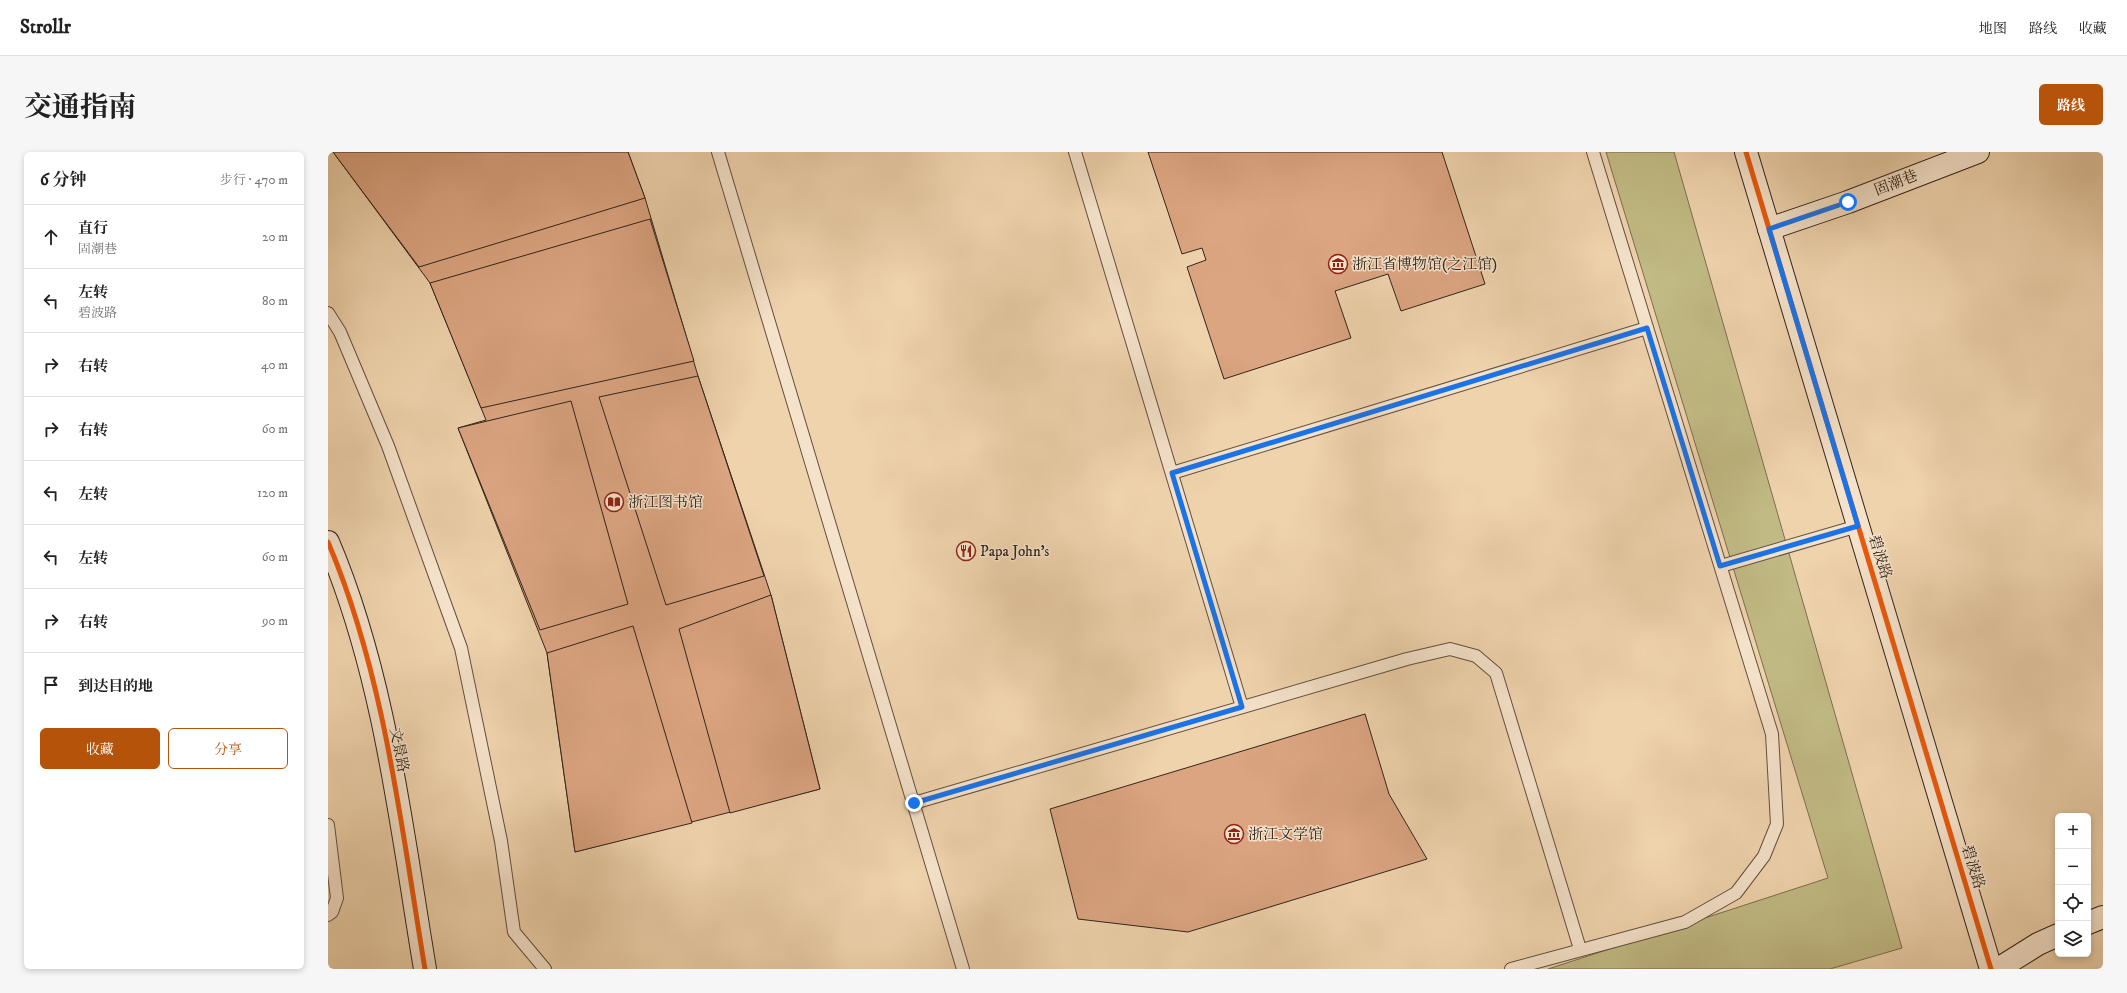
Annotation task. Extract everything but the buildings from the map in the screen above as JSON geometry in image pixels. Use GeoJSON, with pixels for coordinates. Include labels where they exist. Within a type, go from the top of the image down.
{"type":"FeatureCollection","features":[{"type":"Feature","properties":{"kind":"street","name":"碧波路"},"geometry":{"type":"LineString","coordinates":[[1746,152],[1991,969]]}},
{"type":"Feature","properties":{"kind":"street","name":"固潮巷"},"geometry":{"type":"LineString","coordinates":[[1769,229],[1848,202],[1978,152]]}},
{"type":"Feature","properties":{"kind":"street","name":"文景路"},"geometry":{"type":"LineString","coordinates":[[328,542],[362,636],[389,756],[425,969]]}},
{"type":"Feature","properties":{"kind":"street"},"geometry":{"type":"LineString","coordinates":[[2091,922],[2103,917]]}},
{"type":"Feature","properties":{"kind":"street"},"geometry":{"type":"LineString","coordinates":[[1998,969],[2038,944],[2055,937]]}},
{"type":"Feature","properties":{"kind":"lane"},"geometry":{"type":"LineString","coordinates":[[718,152],[963,969]]}},
{"type":"Feature","properties":{"kind":"lane"},"geometry":{"type":"LineString","coordinates":[[1075,152],[1242,707]]}},
{"type":"Feature","properties":{"kind":"lane"},"geometry":{"type":"LineString","coordinates":[[1511,969],[1580,949],[1685,922],[1736,893],[1764,856],[1777,824],[1772,734],[1593,152]]}},
{"type":"Feature","properties":{"kind":"lane"},"geometry":{"type":"LineString","coordinates":[[328,313],[340,332],[388,446],[461,648],[501,841],[514,932],[545,969]]}},
{"type":"Feature","properties":{"kind":"lane"},"geometry":{"type":"LineString","coordinates":[[1172,473],[1647,328]]}},
{"type":"Feature","properties":{"kind":"lane"},"geometry":{"type":"LineString","coordinates":[[1720,566],[1858,526]]}},
{"type":"Feature","properties":{"kind":"lane"},"geometry":{"type":"LineString","coordinates":[[914,803],[1407,659],[1450,650],[1476,656],[1496,673],[1580,949]]}},
{"type":"Feature","properties":{"kind":"lane"},"geometry":{"type":"LineString","coordinates":[[328,825],[337,898],[332,912],[328,915]]}},
{"type":"Feature","properties":{"kind":"shaded area"},"geometry":{"type":"Polygon","coordinates":[[[1606,152],[1674,152],[1902,948],[1830,969],[1548,969],[1828,878],[1606,152]]]}},
{"type":"Feature","properties":{"kind":"cycle path"},"geometry":{"type":"LineString","coordinates":[[1746,152],[1991,969]]}},
{"type":"Feature","properties":{"kind":"cycle path"},"geometry":{"type":"LineString","coordinates":[[328,542],[348,593],[364,645],[377,698],[399,806],[425,969]]}},
{"type":"Feature","properties":{"kind":"place","name":"浙江省博物馆(之江馆)"},"geometry":{"type":"Point","coordinates":[1338,264]}},
{"type":"Feature","properties":{"kind":"place","name":"浙江图书馆"},"geometry":{"type":"Point","coordinates":[614,502]}},
{"type":"Feature","properties":{"kind":"place","name":"Papa John's"},"geometry":{"type":"Point","coordinates":[966,551]}},
{"type":"Feature","properties":{"kind":"place","name":"浙江文学馆"},"geometry":{"type":"Point","coordinates":[1234,834]}},
{"type":"Feature","properties":{"kind":"route"},"geometry":{"type":"LineString","coordinates":[[914,803],[1242,707],[1172,473],[1647,328],[1720,566],[1858,526],[1769,229],[1848,202]]}}]}
